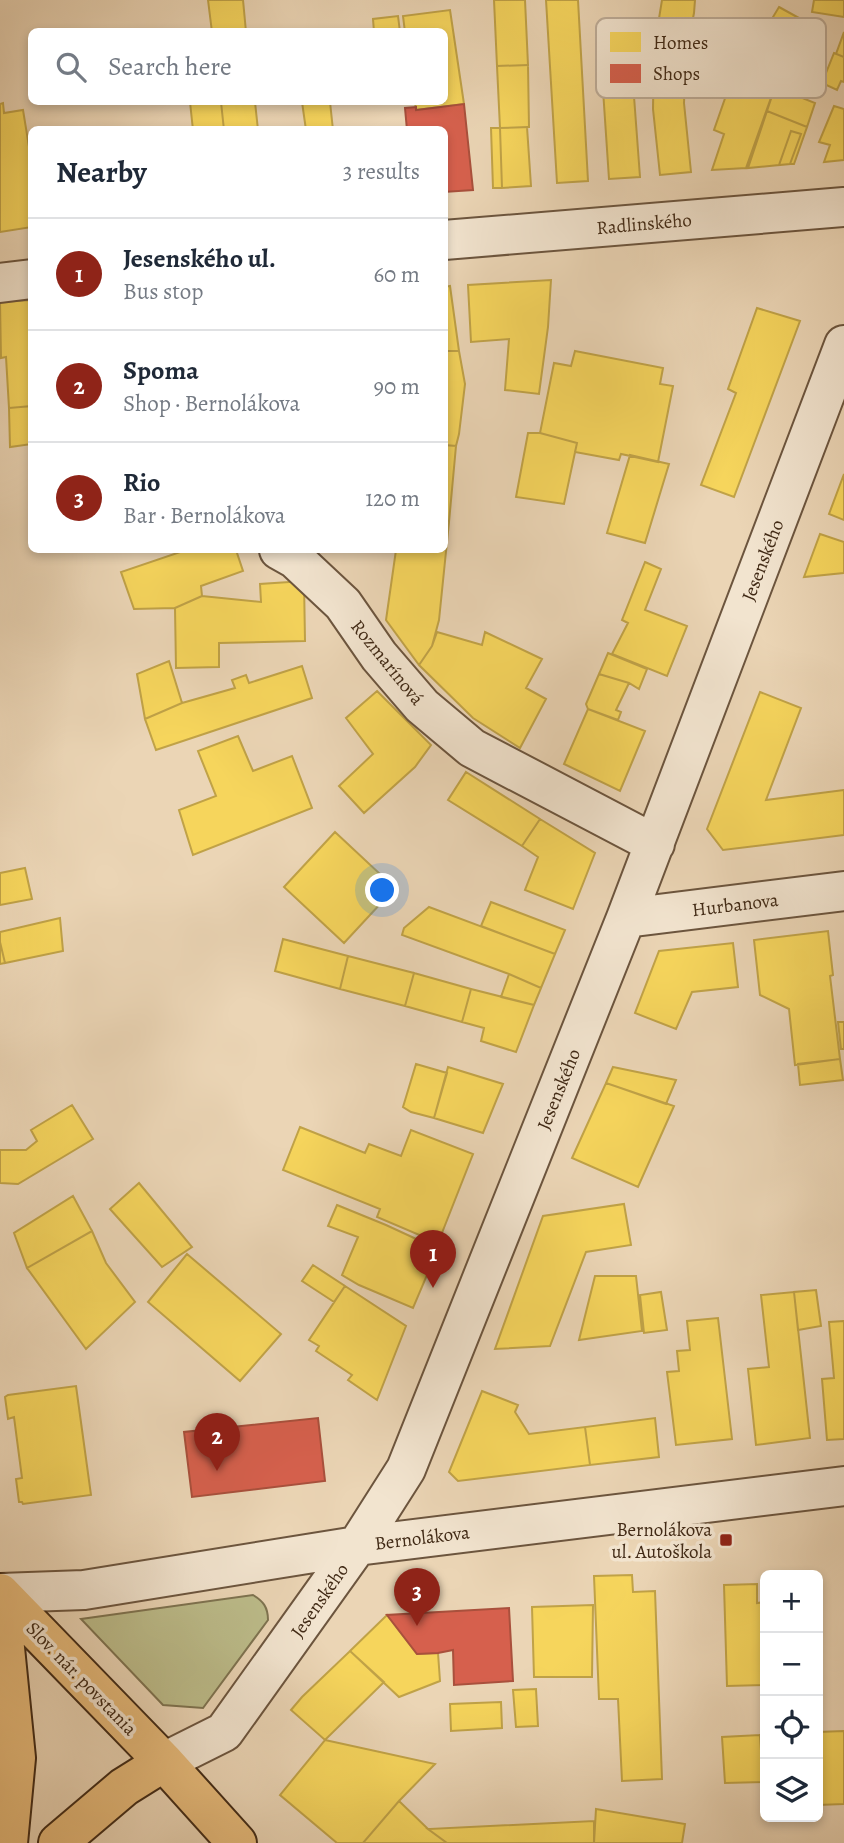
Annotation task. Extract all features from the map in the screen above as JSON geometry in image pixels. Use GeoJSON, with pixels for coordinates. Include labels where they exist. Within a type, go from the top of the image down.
{"type":"FeatureCollection","features":[{"type":"Feature","properties":{"kind":"main road","name":"Slov. nár. povstania"},"geometry":{"type":"LineString","coordinates":[[0,1595],[164,1762],[237,1843]]}},
{"type":"Feature","properties":{"kind":"main road"},"geometry":{"type":"LineString","coordinates":[[0,1595],[16,1758],[8,1843]]}},
{"type":"Feature","properties":{"kind":"main road"},"geometry":{"type":"LineString","coordinates":[[58,1843],[124,1787],[164,1762]]}},
{"type":"Feature","properties":{"kind":"street","name":"Radlinského"},"geometry":{"type":"LineString","coordinates":[[448,240],[844,207]]}},
{"type":"Feature","properties":{"kind":"street"},"geometry":{"type":"LineString","coordinates":[[0,283],[28,280]]}},
{"type":"Feature","properties":{"kind":"street","name":"Jesenského"},"geometry":{"type":"LineString","coordinates":[[164,1762],[224,1732],[357,1546],[406,1469],[655,844],[844,345]]}},
{"type":"Feature","properties":{"kind":"street","name":"Rozmarínová"},"geometry":{"type":"LineString","coordinates":[[284,553],[295,559],[343,604],[379,656],[422,706],[472,748],[655,844]]}},
{"type":"Feature","properties":{"kind":"street","name":"Hurbanova"},"geometry":{"type":"LineString","coordinates":[[626,918],[844,891]]}},
{"type":"Feature","properties":{"kind":"street","name":"Bernolákova"},"geometry":{"type":"LineString","coordinates":[[0,1595],[84,1590],[357,1546],[844,1486]]}},
{"type":"Feature","properties":{"kind":"green space"},"geometry":{"type":"Polygon","coordinates":[[[253,1595],[264,1605],[268,1620],[203,1708],[163,1705],[81,1619],[253,1595]]]}},
{"type":"Feature","properties":{"kind":"building: Homes"},"geometry":{"type":"Polygon","coordinates":[[[208,0],[243,0],[246,28],[212,28],[208,0]]]}},
{"type":"Feature","properties":{"kind":"building: Homes"},"geometry":{"type":"Polygon","coordinates":[[[494,0],[525,0],[528,65],[497,66],[494,0]]]}},
{"type":"Feature","properties":{"kind":"building: Homes"},"geometry":{"type":"Polygon","coordinates":[[[546,0],[578,0],[588,181],[557,183],[546,0]]]}},
{"type":"Feature","properties":{"kind":"building: Homes"},"geometry":{"type":"Polygon","coordinates":[[[662,0],[695,0],[693,18],[659,18],[662,0]]]}},
{"type":"Feature","properties":{"kind":"building: Homes"},"geometry":{"type":"Polygon","coordinates":[[[814,0],[844,0],[844,17],[812,12],[814,0]]]}},
{"type":"Feature","properties":{"kind":"building: Homes"},"geometry":{"type":"Polygon","coordinates":[[[779,7],[799,18],[772,18],[779,7]]]}},
{"type":"Feature","properties":{"kind":"building: Homes"},"geometry":{"type":"Polygon","coordinates":[[[450,10],[464,104],[416,110],[415,105],[448,105],[448,28],[404,28],[403,16],[450,10]]]}},
{"type":"Feature","properties":{"kind":"building: Homes"},"geometry":{"type":"Polygon","coordinates":[[[398,16],[400,28],[374,28],[373,19],[398,16]]]}},
{"type":"Feature","properties":{"kind":"building: Homes"},"geometry":{"type":"Polygon","coordinates":[[[844,32],[844,57],[836,54],[844,32]]]}},
{"type":"Feature","properties":{"kind":"building: Homes"},"geometry":{"type":"Polygon","coordinates":[[[834,53],[844,57],[844,82],[841,81],[837,90],[826,85],[826,73],[834,53]]]}},
{"type":"Feature","properties":{"kind":"building: Homes"},"geometry":{"type":"Polygon","coordinates":[[[528,65],[529,127],[500,128],[497,66],[528,65]]]}},
{"type":"Feature","properties":{"kind":"building: Homes"},"geometry":{"type":"Polygon","coordinates":[[[604,98],[634,98],[640,177],[609,179],[604,98]]]}},
{"type":"Feature","properties":{"kind":"building: Homes"},"geometry":{"type":"Polygon","coordinates":[[[653,98],[684,98],[691,172],[660,175],[653,98]]]}},
{"type":"Feature","properties":{"kind":"building: Homes"},"geometry":{"type":"Polygon","coordinates":[[[725,98],[771,98],[746,168],[712,170],[724,134],[714,130],[725,98]]]}},
{"type":"Feature","properties":{"kind":"building: Homes"},"geometry":{"type":"Polygon","coordinates":[[[771,98],[802,98],[815,103],[807,127],[767,111],[771,98]]]}},
{"type":"Feature","properties":{"kind":"building: Homes"},"geometry":{"type":"Polygon","coordinates":[[[3,103],[4,113],[23,110],[28,141],[28,228],[0,232],[0,104],[3,103]]]}},
{"type":"Feature","properties":{"kind":"building: Homes"},"geometry":{"type":"Polygon","coordinates":[[[190,105],[221,105],[224,126],[193,126],[190,105]]]}},
{"type":"Feature","properties":{"kind":"building: Homes"},"geometry":{"type":"Polygon","coordinates":[[[221,105],[255,105],[258,126],[224,126],[221,105]]]}},
{"type":"Feature","properties":{"kind":"building: Homes"},"geometry":{"type":"Polygon","coordinates":[[[302,105],[330,105],[333,126],[305,126],[302,105]]]}},
{"type":"Feature","properties":{"kind":"building: Homes"},"geometry":{"type":"Polygon","coordinates":[[[834,106],[844,109],[844,160],[824,162],[830,145],[819,142],[834,106]]]}},
{"type":"Feature","properties":{"kind":"building: Homes"},"geometry":{"type":"Polygon","coordinates":[[[767,111],[807,127],[794,164],[790,164],[801,134],[791,131],[779,165],[748,168],[767,111]]]}},
{"type":"Feature","properties":{"kind":"building: Homes"},"geometry":{"type":"Polygon","coordinates":[[[527,127],[531,186],[502,188],[500,128],[527,127]]]}},
{"type":"Feature","properties":{"kind":"building: Homes"},"geometry":{"type":"Polygon","coordinates":[[[491,128],[500,128],[502,188],[493,188],[491,128]]]}},
{"type":"Feature","properties":{"kind":"building: Homes"},"geometry":{"type":"Polygon","coordinates":[[[791,131],[801,134],[790,164],[779,165],[791,131]]]}},
{"type":"Feature","properties":{"kind":"building: Homes"},"geometry":{"type":"Polygon","coordinates":[[[551,280],[539,394],[505,390],[509,339],[471,342],[468,285],[551,280]]]}},
{"type":"Feature","properties":{"kind":"building: Homes"},"geometry":{"type":"Polygon","coordinates":[[[450,286],[459,351],[448,351],[450,286]]]}},
{"type":"Feature","properties":{"kind":"building: Homes"},"geometry":{"type":"Polygon","coordinates":[[[28,300],[28,406],[9,408],[6,357],[1,358],[0,302],[28,300]]]}},
{"type":"Feature","properties":{"kind":"building: Homes"},"geometry":{"type":"Polygon","coordinates":[[[757,308],[800,321],[734,497],[701,485],[736,393],[728,389],[757,308]]]}},
{"type":"Feature","properties":{"kind":"building: Homes"},"geometry":{"type":"Polygon","coordinates":[[[448,351],[459,351],[465,384],[456,446],[448,445],[448,351]]]}},
{"type":"Feature","properties":{"kind":"building: Homes"},"geometry":{"type":"Polygon","coordinates":[[[575,351],[663,368],[660,384],[673,386],[658,462],[621,454],[619,460],[575,452],[577,443],[540,433],[554,363],[571,366],[575,351]]]}},
{"type":"Feature","properties":{"kind":"building: Homes"},"geometry":{"type":"Polygon","coordinates":[[[28,406],[28,445],[10,447],[9,408],[28,406]]]}},
{"type":"Feature","properties":{"kind":"building: Homes"},"geometry":{"type":"Polygon","coordinates":[[[528,433],[540,433],[577,443],[564,504],[516,497],[528,433]]]}},
{"type":"Feature","properties":{"kind":"building: Homes"},"geometry":{"type":"Polygon","coordinates":[[[448,445],[456,446],[448,522],[448,445]]]}},
{"type":"Feature","properties":{"kind":"building: Homes"},"geometry":{"type":"Polygon","coordinates":[[[630,455],[669,464],[645,543],[607,533],[630,455]]]}},
{"type":"Feature","properties":{"kind":"building: Homes"},"geometry":{"type":"Polygon","coordinates":[[[844,474],[844,520],[829,514],[844,474]]]}},
{"type":"Feature","properties":{"kind":"building: Homes"},"geometry":{"type":"Polygon","coordinates":[[[820,534],[844,542],[844,573],[804,577],[820,534]]]}},
{"type":"Feature","properties":{"kind":"building: Homes"},"geometry":{"type":"Polygon","coordinates":[[[177,553],[237,553],[243,571],[201,586],[202,596],[175,608],[134,609],[121,572],[177,553]]]}},
{"type":"Feature","properties":{"kind":"building: Homes"},"geometry":{"type":"Polygon","coordinates":[[[396,553],[446,553],[439,620],[432,646],[419,665],[386,620],[396,553]]]}},
{"type":"Feature","properties":{"kind":"building: Homes"},"geometry":{"type":"Polygon","coordinates":[[[645,562],[661,569],[645,610],[687,626],[667,676],[612,654],[628,623],[622,620],[645,562]]]}},
{"type":"Feature","properties":{"kind":"building: Homes"},"geometry":{"type":"Polygon","coordinates":[[[304,581],[305,641],[219,643],[219,667],[176,668],[175,608],[202,596],[261,602],[260,584],[304,581]]]}},
{"type":"Feature","properties":{"kind":"building: Homes"},"geometry":{"type":"Polygon","coordinates":[[[437,632],[482,645],[485,632],[542,659],[526,688],[546,699],[520,748],[473,718],[419,665],[432,646],[437,632]]]}},
{"type":"Feature","properties":{"kind":"building: Homes"},"geometry":{"type":"Polygon","coordinates":[[[608,653],[647,669],[639,689],[629,683],[599,674],[608,653]]]}},
{"type":"Feature","properties":{"kind":"building: Homes"},"geometry":{"type":"Polygon","coordinates":[[[169,661],[182,703],[145,719],[137,674],[169,661]]]}},
{"type":"Feature","properties":{"kind":"building: Homes"},"geometry":{"type":"Polygon","coordinates":[[[302,666],[312,698],[156,750],[145,719],[182,703],[235,688],[232,680],[246,675],[249,683],[302,666]]]}},
{"type":"Feature","properties":{"kind":"building: Homes"},"geometry":{"type":"Polygon","coordinates":[[[599,674],[629,683],[616,710],[621,712],[618,720],[588,709],[586,704],[599,674]]]}},
{"type":"Feature","properties":{"kind":"building: Homes"},"geometry":{"type":"Polygon","coordinates":[[[377,691],[431,745],[415,767],[364,813],[339,786],[373,754],[346,718],[377,691]]]}},
{"type":"Feature","properties":{"kind":"building: Homes"},"geometry":{"type":"Polygon","coordinates":[[[760,692],[801,708],[766,800],[844,790],[844,835],[723,850],[707,829],[760,692]]]}},
{"type":"Feature","properties":{"kind":"building: Homes"},"geometry":{"type":"Polygon","coordinates":[[[588,709],[645,731],[620,791],[564,764],[588,709]]]}},
{"type":"Feature","properties":{"kind":"building: Homes"},"geometry":{"type":"Polygon","coordinates":[[[238,736],[253,771],[292,756],[312,808],[193,855],[179,810],[216,796],[198,751],[238,736]]]}},
{"type":"Feature","properties":{"kind":"building: Homes"},"geometry":{"type":"Polygon","coordinates":[[[466,772],[540,819],[522,846],[448,800],[466,772]]]}},
{"type":"Feature","properties":{"kind":"building: Homes"},"geometry":{"type":"Polygon","coordinates":[[[540,819],[595,853],[573,909],[525,890],[538,857],[522,846],[540,819]]]}},
{"type":"Feature","properties":{"kind":"building: Homes"},"geometry":{"type":"Polygon","coordinates":[[[335,832],[395,888],[344,943],[284,887],[335,832]]]}},
{"type":"Feature","properties":{"kind":"building: Homes"},"geometry":{"type":"Polygon","coordinates":[[[25,868],[32,899],[0,905],[0,873],[25,868]]]}},
{"type":"Feature","properties":{"kind":"building: Homes"},"geometry":{"type":"Polygon","coordinates":[[[491,902],[565,930],[555,954],[481,926],[491,902]]]}},
{"type":"Feature","properties":{"kind":"building: Homes"},"geometry":{"type":"Polygon","coordinates":[[[429,907],[555,954],[541,988],[402,935],[404,928],[429,907]]]}},
{"type":"Feature","properties":{"kind":"building: Homes"},"geometry":{"type":"Polygon","coordinates":[[[60,918],[63,951],[5,963],[0,932],[60,918]]]}},
{"type":"Feature","properties":{"kind":"building: Homes"},"geometry":{"type":"Polygon","coordinates":[[[828,931],[833,975],[830,976],[840,1059],[795,1065],[789,1009],[760,995],[754,940],[828,931]]]}},
{"type":"Feature","properties":{"kind":"building: Homes"},"geometry":{"type":"Polygon","coordinates":[[[283,939],[348,956],[340,989],[275,971],[283,939]]]}},
{"type":"Feature","properties":{"kind":"building: Homes"},"geometry":{"type":"Polygon","coordinates":[[[0,942],[5,963],[0,964],[0,942]]]}},
{"type":"Feature","properties":{"kind":"building: Homes"},"geometry":{"type":"Polygon","coordinates":[[[733,943],[738,987],[692,992],[676,1029],[635,1013],[659,951],[733,943]]]}},
{"type":"Feature","properties":{"kind":"building: Homes"},"geometry":{"type":"Polygon","coordinates":[[[348,956],[414,973],[405,1006],[340,989],[348,956]]]}},
{"type":"Feature","properties":{"kind":"building: Homes"},"geometry":{"type":"Polygon","coordinates":[[[414,973],[471,989],[462,1022],[405,1006],[414,973]]]}},
{"type":"Feature","properties":{"kind":"building: Homes"},"geometry":{"type":"Polygon","coordinates":[[[509,974],[541,988],[534,1005],[501,997],[509,974]]]}},
{"type":"Feature","properties":{"kind":"building: Homes"},"geometry":{"type":"Polygon","coordinates":[[[471,989],[534,1005],[516,1052],[481,1041],[484,1028],[462,1022],[471,989]]]}},
{"type":"Feature","properties":{"kind":"building: Homes"},"geometry":{"type":"Polygon","coordinates":[[[838,1022],[844,1022],[844,1049],[841,1049],[838,1022]]]}},
{"type":"Feature","properties":{"kind":"building: Homes"},"geometry":{"type":"Polygon","coordinates":[[[840,1059],[843,1080],[800,1085],[798,1064],[840,1059]]]}},
{"type":"Feature","properties":{"kind":"building: Homes"},"geometry":{"type":"Polygon","coordinates":[[[416,1064],[447,1073],[434,1118],[403,1107],[416,1064]]]}},
{"type":"Feature","properties":{"kind":"building: Homes"},"geometry":{"type":"Polygon","coordinates":[[[448,1067],[503,1084],[483,1133],[434,1118],[448,1067]]]}},
{"type":"Feature","properties":{"kind":"building: Homes"},"geometry":{"type":"Polygon","coordinates":[[[613,1067],[676,1080],[666,1104],[606,1083],[613,1067]]]}},
{"type":"Feature","properties":{"kind":"building: Homes"},"geometry":{"type":"Polygon","coordinates":[[[606,1083],[674,1106],[638,1187],[572,1158],[606,1083]]]}},
{"type":"Feature","properties":{"kind":"building: Homes"},"geometry":{"type":"Polygon","coordinates":[[[72,1105],[93,1139],[18,1184],[0,1183],[0,1150],[26,1150],[37,1141],[31,1130],[72,1105]]]}},
{"type":"Feature","properties":{"kind":"building: Homes"},"geometry":{"type":"Polygon","coordinates":[[[300,1127],[365,1153],[369,1144],[401,1156],[411,1130],[473,1154],[438,1243],[377,1217],[380,1209],[283,1170],[300,1127]]]}},
{"type":"Feature","properties":{"kind":"building: Homes"},"geometry":{"type":"Polygon","coordinates":[[[139,1183],[192,1247],[162,1267],[110,1209],[139,1183]]]}},
{"type":"Feature","properties":{"kind":"building: Homes"},"geometry":{"type":"Polygon","coordinates":[[[73,1196],[92,1231],[27,1268],[14,1233],[73,1196]]]}},
{"type":"Feature","properties":{"kind":"building: Homes"},"geometry":{"type":"Polygon","coordinates":[[[624,1204],[631,1245],[586,1252],[550,1346],[495,1349],[543,1216],[624,1204]]]}},
{"type":"Feature","properties":{"kind":"building: Homes"},"geometry":{"type":"Polygon","coordinates":[[[337,1205],[438,1249],[413,1308],[342,1275],[358,1237],[328,1226],[337,1205]]]}},
{"type":"Feature","properties":{"kind":"building: Homes"},"geometry":{"type":"Polygon","coordinates":[[[92,1231],[106,1263],[135,1302],[86,1349],[27,1268],[92,1231]]]}},
{"type":"Feature","properties":{"kind":"building: Homes"},"geometry":{"type":"Polygon","coordinates":[[[187,1254],[281,1334],[240,1381],[148,1302],[187,1254]]]}},
{"type":"Feature","properties":{"kind":"building: Homes"},"geometry":{"type":"Polygon","coordinates":[[[313,1265],[345,1286],[334,1302],[302,1281],[313,1265]]]}},
{"type":"Feature","properties":{"kind":"building: Homes"},"geometry":{"type":"Polygon","coordinates":[[[595,1276],[636,1276],[642,1331],[579,1340],[595,1276]]]}},
{"type":"Feature","properties":{"kind":"building: Homes"},"geometry":{"type":"Polygon","coordinates":[[[345,1286],[406,1326],[377,1400],[348,1380],[352,1375],[316,1351],[319,1346],[309,1340],[345,1286]]]}},
{"type":"Feature","properties":{"kind":"building: Homes"},"geometry":{"type":"Polygon","coordinates":[[[816,1290],[821,1326],[798,1330],[794,1292],[816,1290]]]}},
{"type":"Feature","properties":{"kind":"building: Homes"},"geometry":{"type":"Polygon","coordinates":[[[661,1292],[667,1330],[644,1333],[640,1295],[661,1292]]]}},
{"type":"Feature","properties":{"kind":"building: Homes"},"geometry":{"type":"Polygon","coordinates":[[[794,1292],[810,1438],[756,1445],[748,1369],[769,1367],[761,1295],[794,1292]]]}},
{"type":"Feature","properties":{"kind":"building: Homes"},"geometry":{"type":"Polygon","coordinates":[[[718,1318],[732,1439],[676,1445],[667,1372],[679,1371],[677,1351],[690,1350],[687,1321],[718,1318]]]}},
{"type":"Feature","properties":{"kind":"building: Homes"},"geometry":{"type":"Polygon","coordinates":[[[844,1321],[844,1439],[827,1440],[822,1379],[834,1378],[829,1322],[844,1321]]]}},
{"type":"Feature","properties":{"kind":"building: Homes"},"geometry":{"type":"Polygon","coordinates":[[[76,1386],[91,1495],[23,1504],[19,1502],[16,1479],[22,1478],[14,1417],[8,1419],[5,1397],[76,1386]]]}},
{"type":"Feature","properties":{"kind":"building: Homes"},"geometry":{"type":"Polygon","coordinates":[[[482,1391],[518,1405],[515,1412],[529,1434],[585,1427],[590,1465],[458,1481],[449,1472],[482,1391]]]}},
{"type":"Feature","properties":{"kind":"building: Homes"},"geometry":{"type":"Polygon","coordinates":[[[655,1418],[659,1457],[590,1465],[585,1427],[655,1418]]]}},
{"type":"Feature","properties":{"kind":"building: Homes"},"geometry":{"type":"Polygon","coordinates":[[[632,1575],[633,1592],[655,1591],[662,1779],[622,1781],[618,1699],[599,1699],[594,1576],[632,1575]]]}},
{"type":"Feature","properties":{"kind":"building: Homes"},"geometry":{"type":"Polygon","coordinates":[[[757,1584],[757,1603],[760,1603],[760,1685],[727,1686],[724,1585],[757,1584]]]}},
{"type":"Feature","properties":{"kind":"building: Homes"},"geometry":{"type":"Polygon","coordinates":[[[593,1605],[592,1677],[534,1677],[532,1607],[593,1605]]]}},
{"type":"Feature","properties":{"kind":"building: Homes"},"geometry":{"type":"Polygon","coordinates":[[[387,1615],[417,1654],[438,1653],[440,1681],[399,1697],[350,1651],[387,1615]]]}},
{"type":"Feature","properties":{"kind":"building: Homes"},"geometry":{"type":"Polygon","coordinates":[[[350,1651],[384,1682],[325,1740],[291,1710],[350,1651]]]}},
{"type":"Feature","properties":{"kind":"building: Homes"},"geometry":{"type":"Polygon","coordinates":[[[536,1689],[538,1726],[516,1727],[513,1690],[536,1689]]]}},
{"type":"Feature","properties":{"kind":"building: Homes"},"geometry":{"type":"Polygon","coordinates":[[[501,1702],[502,1728],[451,1731],[450,1704],[501,1702]]]}},
{"type":"Feature","properties":{"kind":"building: Homes"},"geometry":{"type":"Polygon","coordinates":[[[844,1731],[844,1804],[823,1805],[823,1732],[844,1731]]]}},
{"type":"Feature","properties":{"kind":"building: Homes"},"geometry":{"type":"Polygon","coordinates":[[[760,1735],[760,1782],[725,1783],[722,1737],[760,1735]]]}},
{"type":"Feature","properties":{"kind":"building: Homes"},"geometry":{"type":"Polygon","coordinates":[[[325,1740],[435,1764],[363,1843],[337,1843],[280,1795],[325,1740]]]}},
{"type":"Feature","properties":{"kind":"building: Homes"},"geometry":{"type":"Polygon","coordinates":[[[399,1801],[428,1829],[447,1843],[363,1843],[399,1801]]]}},
{"type":"Feature","properties":{"kind":"building: Homes"},"geometry":{"type":"Polygon","coordinates":[[[596,1809],[685,1824],[682,1843],[594,1843],[596,1809]]]}},
{"type":"Feature","properties":{"kind":"building: Homes"},"geometry":{"type":"Polygon","coordinates":[[[594,1821],[594,1843],[447,1843],[428,1829],[594,1821]]]}},
{"type":"Feature","properties":{"kind":"building: Shops"},"geometry":{"type":"Polygon","coordinates":[[[464,104],[473,190],[448,192],[448,126],[407,126],[405,108],[416,107],[416,110],[464,104]]]}},
{"type":"Feature","properties":{"kind":"building: Shops"},"geometry":{"type":"Polygon","coordinates":[[[318,1418],[325,1481],[192,1497],[184,1432],[318,1418]]]}},
{"type":"Feature","properties":{"kind":"building: Shops"},"geometry":{"type":"Polygon","coordinates":[[[509,1608],[513,1681],[454,1685],[453,1650],[417,1654],[387,1615],[509,1608]]]}},
{"type":"Feature","properties":{"kind":"place","name":"Jesenského ul."},"geometry":{"type":"Point","coordinates":[433,1288]}},
{"type":"Feature","properties":{"kind":"place","name":"Spoma"},"geometry":{"type":"Point","coordinates":[217,1471]}},
{"type":"Feature","properties":{"kind":"place","name":"Bernolákova ul. Autoškola"},"geometry":{"type":"Point","coordinates":[726,1540]}},
{"type":"Feature","properties":{"kind":"place","name":"Rio"},"geometry":{"type":"Point","coordinates":[417,1626]}}]}
